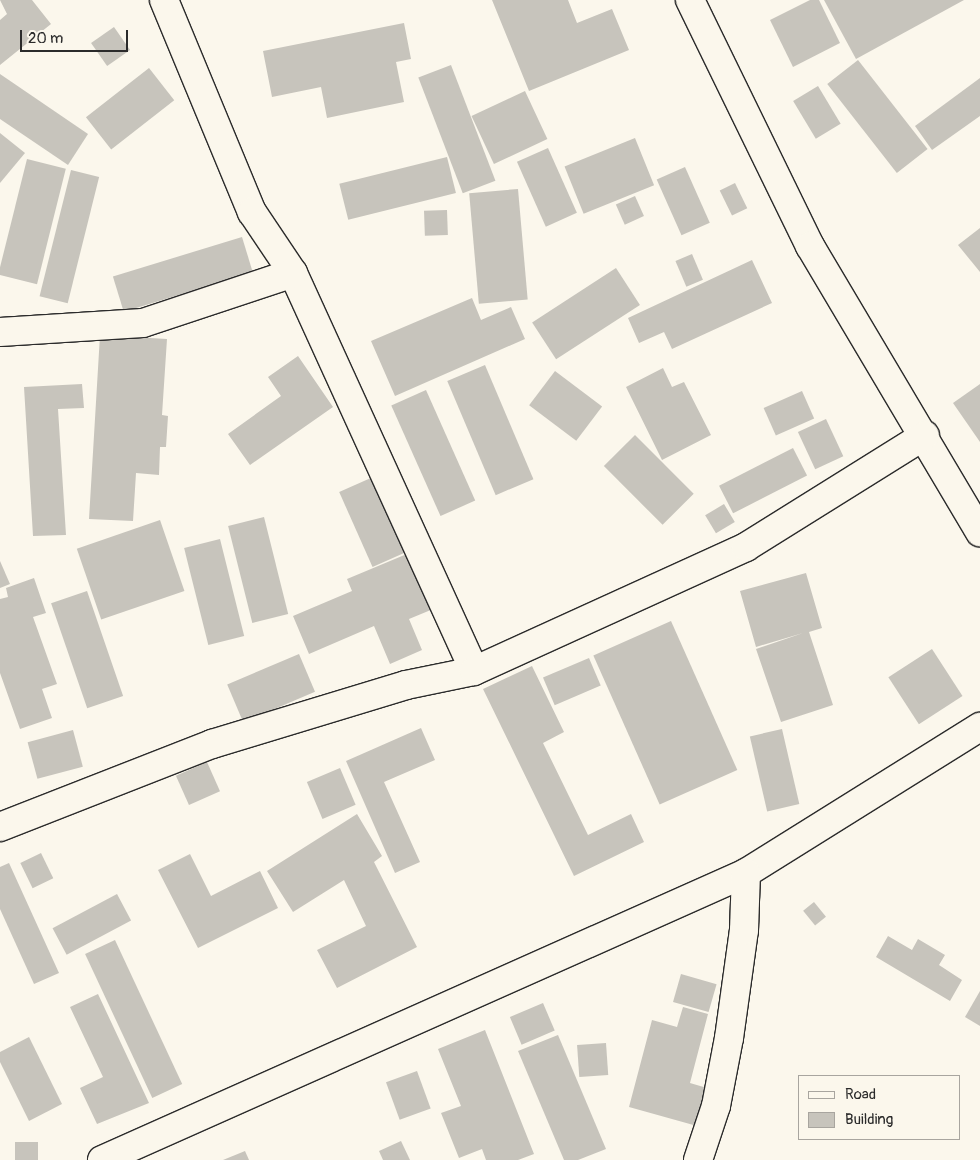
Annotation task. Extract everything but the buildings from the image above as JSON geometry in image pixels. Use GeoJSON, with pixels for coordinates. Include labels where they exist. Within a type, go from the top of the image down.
{"type":"FeatureCollection","features":[{"type":"Feature","properties":{"kind":"street"},"geometry":{"type":"LineString","coordinates":[[164,0],[252,212],[293,273],[474,671]]}},
{"type":"Feature","properties":{"kind":"street"},"geometry":{"type":"LineString","coordinates":[[690,0],[810,246],[925,435],[980,532]]}},
{"type":"Feature","properties":{"kind":"street"},"geometry":{"type":"LineString","coordinates":[[0,332],[143,323],[293,273]]}},
{"type":"Feature","properties":{"kind":"street"},"geometry":{"type":"LineString","coordinates":[[0,826],[212,744],[406,685],[474,671],[746,547],[925,435]]}},
{"type":"Feature","properties":{"kind":"street"},"geometry":{"type":"LineString","coordinates":[[102,1160],[746,874],[980,727]]}},
{"type":"Feature","properties":{"kind":"street"},"geometry":{"type":"LineString","coordinates":[[698,1160],[716,1106],[729,1038],[744,930],[746,874]]}}]}
